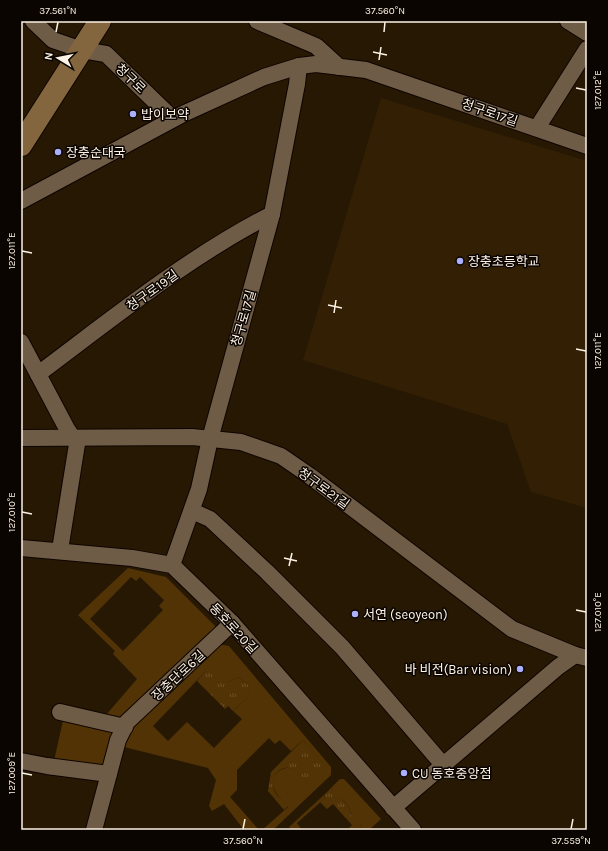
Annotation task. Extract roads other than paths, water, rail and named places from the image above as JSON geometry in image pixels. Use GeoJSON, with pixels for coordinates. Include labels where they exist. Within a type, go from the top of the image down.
{"type":"FeatureCollection","features":[{"type":"Feature","properties":{"kind":"street","name":"청구로"},"geometry":{"type":"LineString","coordinates":[[33,21],[53,40],[82,50],[106,54],[174,119]]}},
{"type":"Feature","properties":{"kind":"street"},"geometry":{"type":"LineString","coordinates":[[21,146],[100,21]]}},
{"type":"Feature","properties":{"kind":"street"},"geometry":{"type":"LineString","coordinates":[[257,21],[316,46],[339,67]]}},
{"type":"Feature","properties":{"kind":"street"},"geometry":{"type":"LineString","coordinates":[[568,21],[587,32]]}},
{"type":"Feature","properties":{"kind":"street"},"geometry":{"type":"LineString","coordinates":[[537,128],[587,49]]}},
{"type":"Feature","properties":{"kind":"street","name":"청구로17길"},"geometry":{"type":"LineString","coordinates":[[21,200],[174,119],[264,77],[299,66],[316,64],[366,70],[587,146]]}},
{"type":"Feature","properties":{"kind":"street","name":"청구로17길"},"geometry":{"type":"LineString","coordinates":[[172,565],[199,489],[210,439],[272,214],[297,84],[299,66]]}},
{"type":"Feature","properties":{"kind":"street","name":"청구로19길"},"geometry":{"type":"LineString","coordinates":[[38,374],[196,259],[245,228],[272,214]]}},
{"type":"Feature","properties":{"kind":"street"},"geometry":{"type":"LineString","coordinates":[[21,343],[77,444],[60,550]]}},
{"type":"Feature","properties":{"kind":"street","name":"청구로21길"},"geometry":{"type":"LineString","coordinates":[[21,438],[192,437],[242,442],[281,456],[310,476],[512,629],[581,657]]}},
{"type":"Feature","properties":{"kind":"street"},"geometry":{"type":"LineString","coordinates":[[192,511],[210,519],[267,572],[342,647],[444,766]]}},
{"type":"Feature","properties":{"kind":"street"},"geometry":{"type":"LineString","coordinates":[[21,548],[60,550],[132,558],[172,565]]}},
{"type":"Feature","properties":{"kind":"street","name":"동호로20길"},"geometry":{"type":"LineString","coordinates":[[172,565],[232,623],[413,830]]}},
{"type":"Feature","properties":{"kind":"street","name":"장충단로6길"},"geometry":{"type":"LineString","coordinates":[[94,830],[118,740],[128,722],[232,623]]}},
{"type":"Feature","properties":{"kind":"street"},"geometry":{"type":"LineString","coordinates":[[393,808],[444,766],[558,667],[581,657]]}},
{"type":"Feature","properties":{"kind":"street"},"geometry":{"type":"LineString","coordinates":[[60,712],[125,727]]}},
{"type":"Feature","properties":{"kind":"street"},"geometry":{"type":"LineString","coordinates":[[21,761],[109,774]]}},
{"type":"Feature","properties":{"kind":"place","name":"밥이보약"},"geometry":{"type":"Point","coordinates":[133,114]}},
{"type":"Feature","properties":{"kind":"place","name":"장충순대국"},"geometry":{"type":"Point","coordinates":[58,152]}},
{"type":"Feature","properties":{"kind":"place","name":"장충초등학교"},"geometry":{"type":"Point","coordinates":[460,261]}},
{"type":"Feature","properties":{"kind":"place","name":"서연 (seoyeon)"},"geometry":{"type":"Point","coordinates":[355,614]}},
{"type":"Feature","properties":{"kind":"place","name":"바 비전(Bar vision)"},"geometry":{"type":"Point","coordinates":[520,669]}},
{"type":"Feature","properties":{"kind":"place","name":"CU 동호중앙점"},"geometry":{"type":"Point","coordinates":[404,773]}}]}
